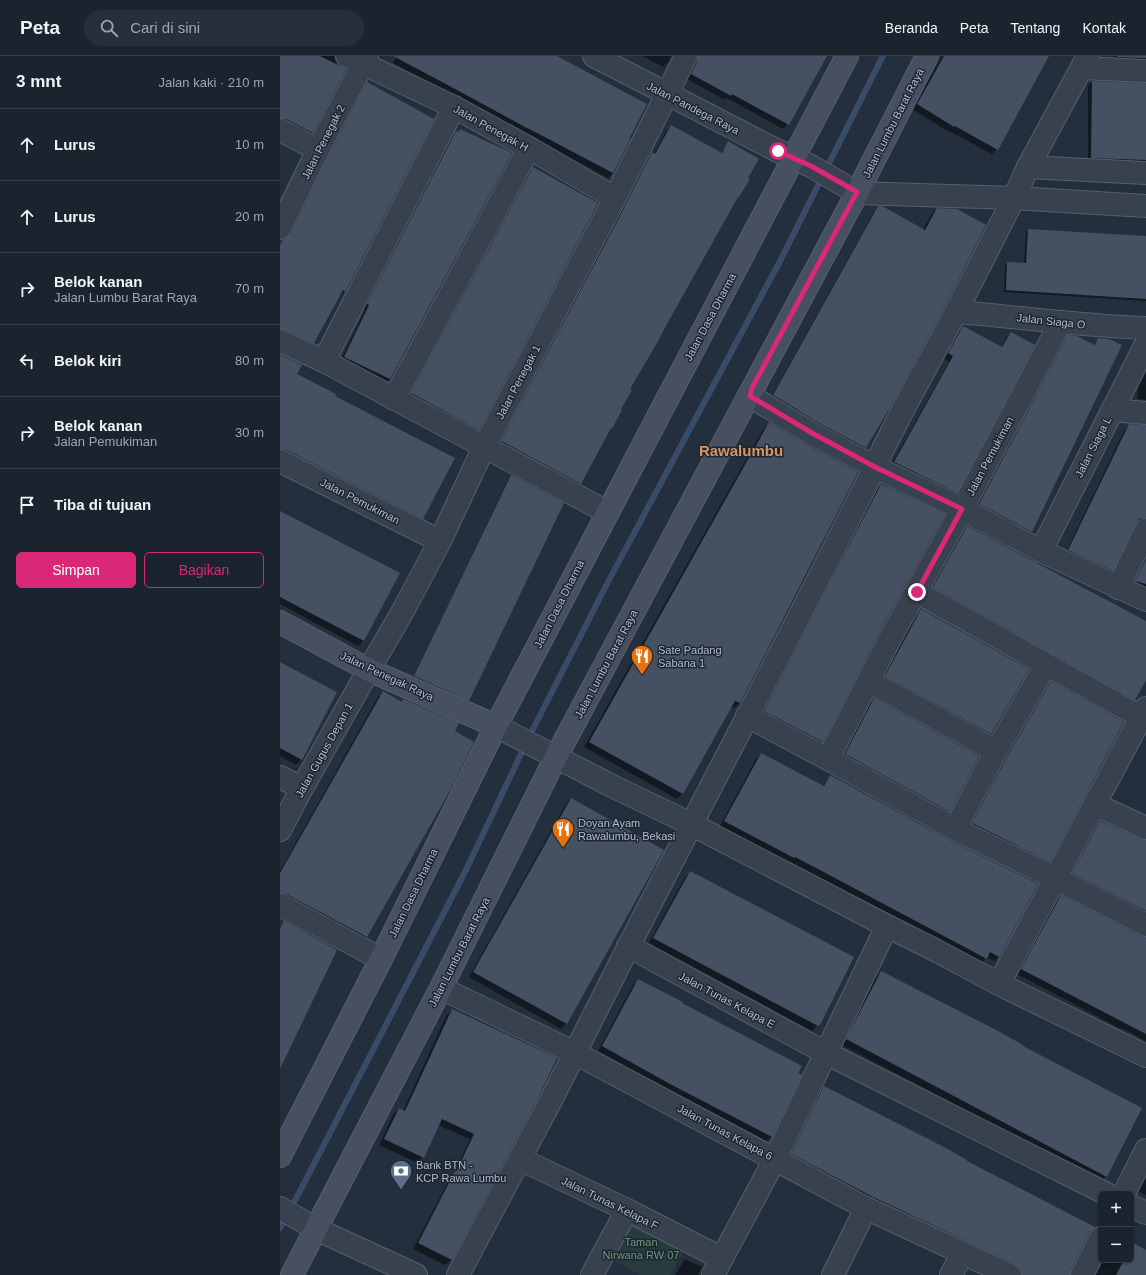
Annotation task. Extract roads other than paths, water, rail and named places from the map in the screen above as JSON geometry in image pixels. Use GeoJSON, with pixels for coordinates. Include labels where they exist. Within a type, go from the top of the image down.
{"type":"FeatureCollection","features":[{"type":"Feature","properties":{"kind":"street","name":"Jalan Pandega Raya"},"geometry":{"type":"LineString","coordinates":[[594,56],[802,162],[849,188]]}},
{"type":"Feature","properties":{"kind":"street","name":"Jalan Penegak 1"},"geometry":{"type":"LineString","coordinates":[[369,670],[404,610],[440,541],[484,447],[615,198],[686,56]]}},
{"type":"Feature","properties":{"kind":"street","name":"Jalan Dasa Dharma"},"geometry":{"type":"LineString","coordinates":[[280,1156],[380,959],[505,730],[607,512],[802,162],[847,56]]}},
{"type":"Feature","properties":{"kind":"street","name":"Jalan Lumbu Barat Raya"},"geometry":{"type":"LineString","coordinates":[[292,1275],[313,1227],[441,988],[550,754],[750,396],[752,388],[849,188],[927,56]]}},
{"type":"Feature","properties":{"kind":"street","name":"Jalan Penegak H"},"geometry":{"type":"LineString","coordinates":[[359,59],[454,107],[529,148],[615,198]]}},
{"type":"Feature","properties":{"kind":"street","name":"Jalan Penegak 2"},"geometry":{"type":"LineString","coordinates":[[280,228],[318,150],[359,59]]}},
{"type":"Feature","properties":{"kind":"street"},"geometry":{"type":"LineString","coordinates":[[458,1275],[575,1053],[628,946],[906,404],[956,312],[1014,198],[1028,166],[1085,62],[1146,71]]}},
{"type":"Feature","properties":{"kind":"street"},"geometry":{"type":"LineString","coordinates":[[324,361],[454,107]]}},
{"type":"Feature","properties":{"kind":"street"},"geometry":{"type":"LineString","coordinates":[[280,130],[318,150]]}},
{"type":"Feature","properties":{"kind":"street"},"geometry":{"type":"LineString","coordinates":[[394,399],[529,148]]}},
{"type":"Feature","properties":{"kind":"street"},"geometry":{"type":"LineString","coordinates":[[1028,166],[1146,173]]}},
{"type":"Feature","properties":{"kind":"street"},"geometry":{"type":"LineString","coordinates":[[849,188],[1146,206]]}},
{"type":"Feature","properties":{"kind":"street","name":"Jalan Siaga O"},"geometry":{"type":"LineString","coordinates":[[956,312],[1105,326],[1146,328]]}},
{"type":"Feature","properties":{"kind":"street","name":"Jalan Pemukiman"},"geometry":{"type":"LineString","coordinates":[[828,759],[892,635],[962,509],[1061,322]]}},
{"type":"Feature","properties":{"kind":"street"},"geometry":{"type":"LineString","coordinates":[[280,341],[324,361],[607,512]]}},
{"type":"Feature","properties":{"kind":"street","name":"Jalan Siaga L"},"geometry":{"type":"LineString","coordinates":[[1041,551],[1146,344]]}},
{"type":"Feature","properties":{"kind":"street"},"geometry":{"type":"LineString","coordinates":[[750,396],[812,433],[875,467],[962,509],[1041,551],[1146,600]]}},
{"type":"Feature","properties":{"kind":"street"},"geometry":{"type":"LineString","coordinates":[[1112,410],[1146,413]]}},
{"type":"Feature","properties":{"kind":"street","name":"Jalan Pemukiman"},"geometry":{"type":"LineString","coordinates":[[280,461],[440,541]]}},
{"type":"Feature","properties":{"kind":"street"},"geometry":{"type":"LineString","coordinates":[[1118,588],[1146,530]]}},
{"type":"Feature","properties":{"kind":"street"},"geometry":{"type":"LineString","coordinates":[[917,592],[1045,663],[1144,715],[1094,804],[999,984]]}},
{"type":"Feature","properties":{"kind":"street","name":"Jalan Penegak Raya"},"geometry":{"type":"LineString","coordinates":[[280,622],[369,670],[505,730]]}},
{"type":"Feature","properties":{"kind":"street"},"geometry":{"type":"LineString","coordinates":[[955,829],[1045,663]]}},
{"type":"Feature","properties":{"kind":"street","name":"Jalan Gugus Depan 1"},"geometry":{"type":"LineString","coordinates":[[280,830],[369,670]]}},
{"type":"Feature","properties":{"kind":"street"},"geometry":{"type":"LineString","coordinates":[[869,682],[996,751]]}},
{"type":"Feature","properties":{"kind":"street"},"geometry":{"type":"LineString","coordinates":[[747,716],[955,829],[1055,878],[1146,926]]}},
{"type":"Feature","properties":{"kind":"street"},"geometry":{"type":"LineString","coordinates":[[505,730],[612,786],[691,824],[999,984],[1146,1056]]}},
{"type":"Feature","properties":{"kind":"street"},"geometry":{"type":"LineString","coordinates":[[280,777],[302,788]]}},
{"type":"Feature","properties":{"kind":"street"},"geometry":{"type":"LineString","coordinates":[[1094,804],[1146,828]]}},
{"type":"Feature","properties":{"kind":"street"},"geometry":{"type":"LineString","coordinates":[[280,905],[380,959]]}},
{"type":"Feature","properties":{"kind":"street"},"geometry":{"type":"LineString","coordinates":[[717,1267],[775,1159],[887,926]]}},
{"type":"Feature","properties":{"kind":"street","name":"Jalan Tunas Kelapa E"},"geometry":{"type":"LineString","coordinates":[[628,946],[826,1052],[1101,1191]]}},
{"type":"Feature","properties":{"kind":"street","name":"Jalan Tunas Kelapa 6"},"geometry":{"type":"LineString","coordinates":[[441,988],[575,1053],[866,1208],[1010,1275]]}},
{"type":"Feature","properties":{"kind":"street"},"geometry":{"type":"LineString","coordinates":[[1126,1191],[1146,1150]]}},
{"type":"Feature","properties":{"kind":"street","name":"Jalan Tunas Kelapa F"},"geometry":{"type":"LineString","coordinates":[[520,1159],[627,1210],[717,1267]]}},
{"type":"Feature","properties":{"kind":"street"},"geometry":{"type":"LineString","coordinates":[[1134,1207],[1146,1213]]}},
{"type":"Feature","properties":{"kind":"street"},"geometry":{"type":"LineString","coordinates":[[280,1208],[313,1227],[416,1275]]}},
{"type":"Feature","properties":{"kind":"street"},"geometry":{"type":"LineString","coordinates":[[832,1275],[866,1208]]}},
{"type":"Feature","properties":{"kind":"street"},"geometry":{"type":"LineString","coordinates":[[592,1275],[627,1210]]}},
{"type":"Feature","properties":{"kind":"street"},"geometry":{"type":"LineString","coordinates":[[1082,1275],[1098,1244]]}},
{"type":"Feature","properties":{"kind":"street"},"geometry":{"type":"LineString","coordinates":[[951,1275],[962,1253]]}},
{"type":"Feature","properties":{"kind":"waterway"},"geometry":{"type":"LineString","coordinates":[[280,1228],[466,870],[530,735],[609,580],[779,263],[883,56]]}},
{"type":"Feature","properties":{"kind":"place","name":"Sate Padang Sabana 1"},"geometry":{"type":"Point","coordinates":[642,676]}},
{"type":"Feature","properties":{"kind":"place","name":"Doyan Ayam Rawalumbu, Bekasi"},"geometry":{"type":"Point","coordinates":[563,848]}},
{"type":"Feature","properties":{"kind":"place","name":"Bank BTN - KCP Rawa Lumbu"},"geometry":{"type":"Point","coordinates":[401,1190]}},
{"type":"Feature","properties":{"kind":"district","name":"Rawalumbu"},"geometry":{"type":"Point","coordinates":[741,450]}},
{"type":"Feature","properties":{"kind":"park label","name":"Taman Nirwana RW 07"},"geometry":{"type":"Point","coordinates":[641,1248]}}]}
